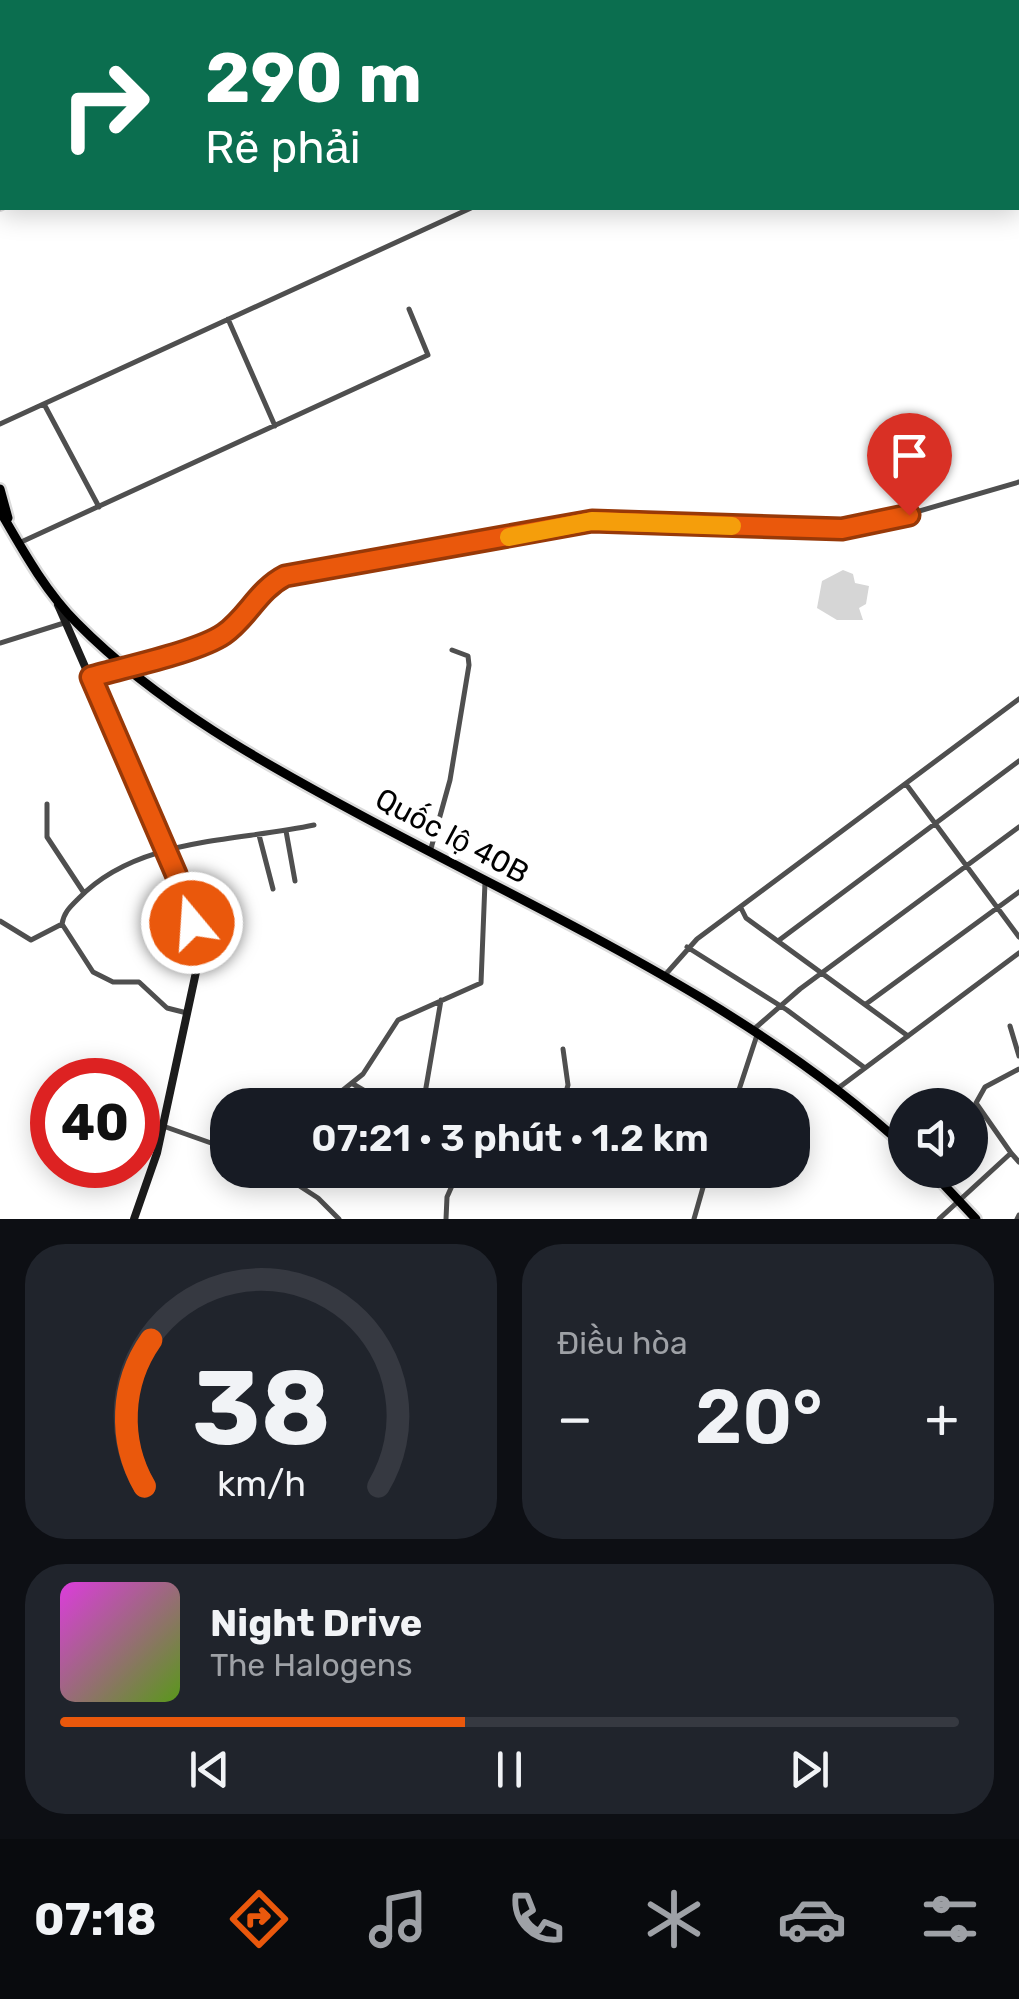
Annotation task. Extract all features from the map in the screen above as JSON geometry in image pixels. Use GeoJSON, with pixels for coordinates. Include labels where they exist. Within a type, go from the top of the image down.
{"type":"FeatureCollection","features":[{"type":"Feature","properties":{"kind":"highway","name":"Quốc lộ 40B"},"geometry":{"type":"LineString","coordinates":[[0,490],[11,530]]}},
{"type":"Feature","properties":{"kind":"highway","name":"Quốc lộ 40B"},"geometry":{"type":"LineString","coordinates":[[0,510],[74,620],[126,667],[271,767],[755,1031],[888,1132]]}},
{"type":"Feature","properties":{"kind":"highway"},"geometry":{"type":"LineString","coordinates":[[947,1188],[976,1219]]}},
{"type":"Feature","properties":{"kind":"street"},"geometry":{"type":"LineString","coordinates":[[0,424],[467,210]]}},
{"type":"Feature","properties":{"kind":"street"},"geometry":{"type":"LineString","coordinates":[[19,543],[428,355],[408,309]]}},
{"type":"Feature","properties":{"kind":"street"},"geometry":{"type":"LineString","coordinates":[[228,319],[275,426]]}},
{"type":"Feature","properties":{"kind":"street"},"geometry":{"type":"LineString","coordinates":[[44,404],[99,507]]}},
{"type":"Feature","properties":{"kind":"street"},"geometry":{"type":"LineString","coordinates":[[91,677],[216,640],[235,626],[262,592],[285,576],[592,521],[842,529],[885,522],[1019,482]]}},
{"type":"Feature","properties":{"kind":"street"},"geometry":{"type":"LineString","coordinates":[[48,586],[189,905],[196,946],[187,1013],[162,1126],[134,1219]]}},
{"type":"Feature","properties":{"kind":"street"},"geometry":{"type":"LineString","coordinates":[[0,643],[67,622]]}},
{"type":"Feature","properties":{"kind":"street"},"geometry":{"type":"LineString","coordinates":[[430,852],[450,780],[468,679],[468,656],[452,650]]}},
{"type":"Feature","properties":{"kind":"street"},"geometry":{"type":"LineString","coordinates":[[663,978],[688,947],[1019,700]]}},
{"type":"Feature","properties":{"kind":"street"},"geometry":{"type":"LineString","coordinates":[[778,941],[1019,761]]}},
{"type":"Feature","properties":{"kind":"street"},"geometry":{"type":"LineString","coordinates":[[906,784],[1019,937]]}},
{"type":"Feature","properties":{"kind":"street"},"geometry":{"type":"LineString","coordinates":[[47,804],[47,837],[84,893]]}},
{"type":"Feature","properties":{"kind":"street"},"geometry":{"type":"LineString","coordinates":[[0,922],[30,940],[62,924],[66,911],[110,870],[224,838],[314,825]]}},
{"type":"Feature","properties":{"kind":"street"},"geometry":{"type":"LineString","coordinates":[[739,1088],[755,1031],[779,1006],[1019,827]]}},
{"type":"Feature","properties":{"kind":"street"},"geometry":{"type":"LineString","coordinates":[[286,831],[295,881]]}},
{"type":"Feature","properties":{"kind":"street"},"geometry":{"type":"LineString","coordinates":[[259,834],[273,888]]}},
{"type":"Feature","properties":{"kind":"street"},"geometry":{"type":"LineString","coordinates":[[349,1088],[392,1026],[418,1008],[474,990],[484,978],[486,882]]}},
{"type":"Feature","properties":{"kind":"street"},"geometry":{"type":"LineString","coordinates":[[866,1004],[1019,892]]}},
{"type":"Feature","properties":{"kind":"street"},"geometry":{"type":"LineString","coordinates":[[741,906],[746,918],[908,1036]]}},
{"type":"Feature","properties":{"kind":"street"},"geometry":{"type":"LineString","coordinates":[[62,924],[92,972],[113,982],[139,982],[167,1008],[187,1013]]}},
{"type":"Feature","properties":{"kind":"street"},"geometry":{"type":"LineString","coordinates":[[688,947],[864,1068]]}},
{"type":"Feature","properties":{"kind":"street"},"geometry":{"type":"LineString","coordinates":[[836,1089],[1019,954]]}},
{"type":"Feature","properties":{"kind":"street"},"geometry":{"type":"LineString","coordinates":[[426,1088],[441,1000]]}},
{"type":"Feature","properties":{"kind":"street"},"geometry":{"type":"LineString","coordinates":[[1010,1026],[1019,1056]]}},
{"type":"Feature","properties":{"kind":"street"},"geometry":{"type":"LineString","coordinates":[[563,1049],[567,1088]]}},
{"type":"Feature","properties":{"kind":"street"},"geometry":{"type":"LineString","coordinates":[[1019,1069],[982,1090],[976,1102],[1019,1162]]}},
{"type":"Feature","properties":{"kind":"street"},"geometry":{"type":"LineString","coordinates":[[353,1084],[360,1088]]}},
{"type":"Feature","properties":{"kind":"street"},"geometry":{"type":"LineString","coordinates":[[162,1126],[210,1143]]}},
{"type":"Feature","properties":{"kind":"street"},"geometry":{"type":"LineString","coordinates":[[940,1219],[962,1203],[1011,1153]]}},
{"type":"Feature","properties":{"kind":"street"},"geometry":{"type":"LineString","coordinates":[[303,1188],[339,1219]]}},
{"type":"Feature","properties":{"kind":"street"},"geometry":{"type":"LineString","coordinates":[[446,1219],[451,1188]]}},
{"type":"Feature","properties":{"kind":"street"},"geometry":{"type":"LineString","coordinates":[[694,1219],[703,1188]]}},
{"type":"Feature","properties":{"kind":"shaded area"},"geometry":{"type":"Polygon","coordinates":[[[843,570],[853,574],[855,583],[869,586],[866,604],[859,608],[863,620],[837,620],[817,608],[822,581],[843,570]]]}},
{"type":"Feature","properties":{"kind":"slow traffic"},"geometry":{"type":"LineString","coordinates":[[509,537],[592,521],[732,526]]}},
{"type":"Feature","properties":{"kind":"route"},"geometry":{"type":"LineString","coordinates":[[192,923],[189,905],[91,677],[216,640],[235,626],[262,592],[285,576],[592,521],[842,529],[909,515]]}}]}
